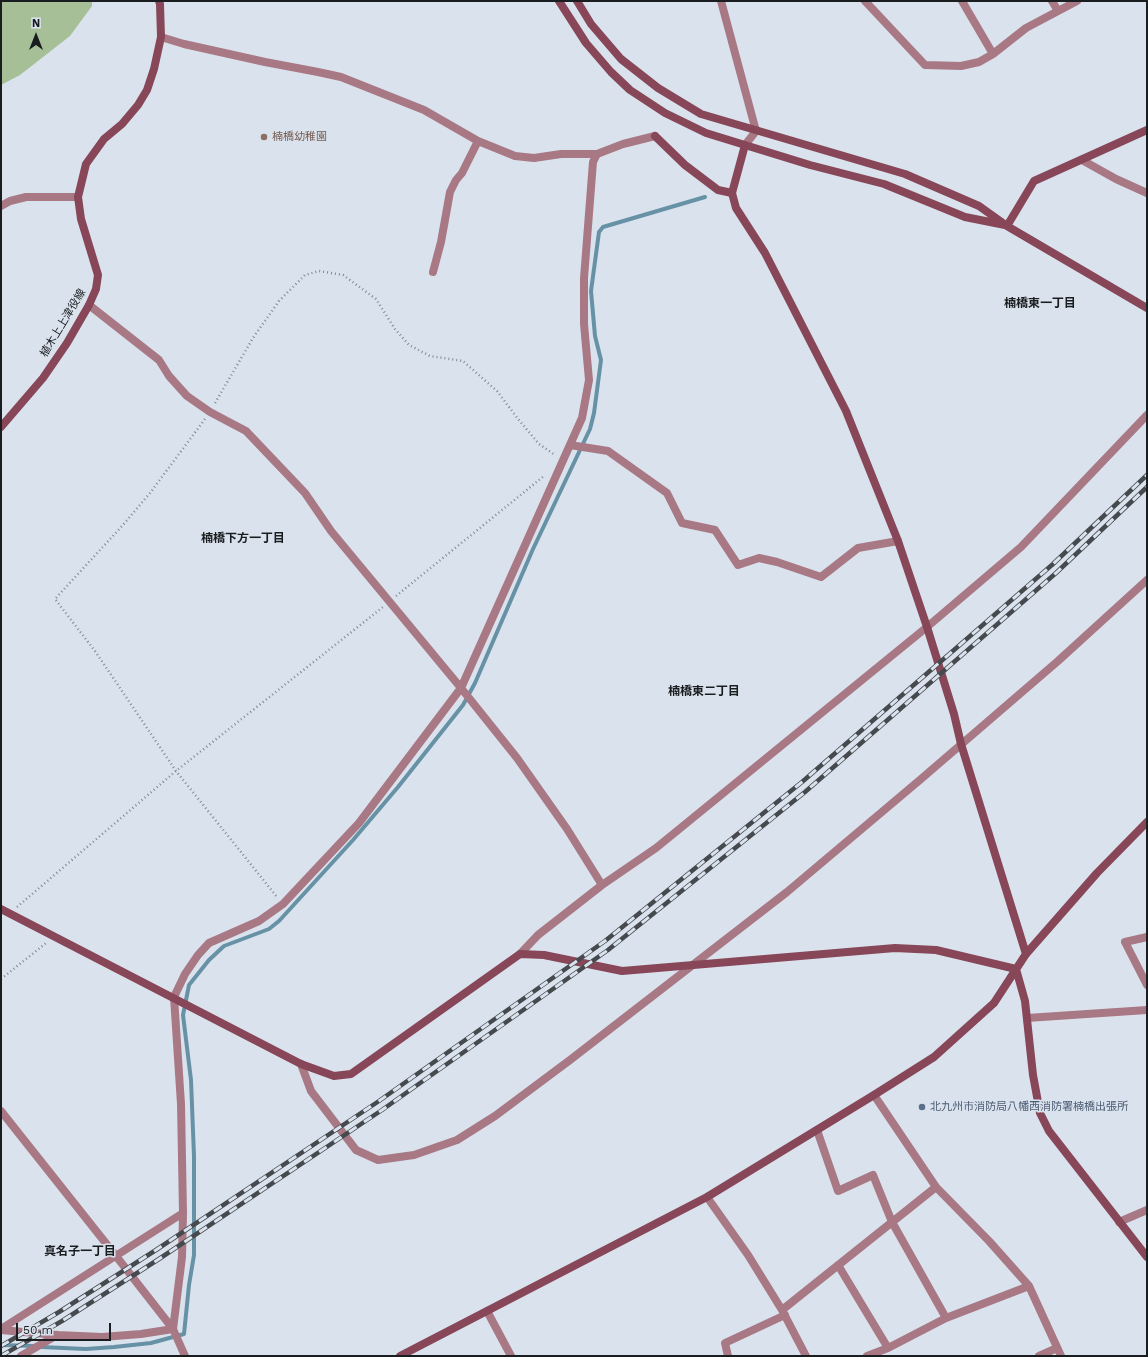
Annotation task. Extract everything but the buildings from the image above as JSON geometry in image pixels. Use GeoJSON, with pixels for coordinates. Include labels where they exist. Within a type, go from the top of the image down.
{"type":"FeatureCollection","features":[{"type":"Feature","properties":{"kind":"street","name":"植木上上津役線"},"geometry":{"type":"LineString","coordinates":[[1,427],[42,378],[67,343],[89,305],[96,289],[98,275],[81,219],[78,197],[86,164],[104,139],[122,124],[138,105],[147,90],[154,69],[161,37],[159,1]]}},
{"type":"Feature","properties":{"kind":"street"},"geometry":{"type":"LineString","coordinates":[[560,1],[586,43],[612,72],[630,90],[665,114],[706,133],[810,165],[884,184],[965,217],[1008,226]]}},
{"type":"Feature","properties":{"kind":"street"},"geometry":{"type":"LineString","coordinates":[[577,1],[591,24],[621,59],[658,88],[701,114],[905,174],[979,206],[1008,226],[1147,308]]}},
{"type":"Feature","properties":{"kind":"street"},"geometry":{"type":"LineString","coordinates":[[721,1],[756,131]]}},
{"type":"Feature","properties":{"kind":"street"},"geometry":{"type":"LineString","coordinates":[[865,1],[925,64],[961,66],[979,62],[993,54],[1026,28],[1077,1]]}},
{"type":"Feature","properties":{"kind":"street"},"geometry":{"type":"LineString","coordinates":[[962,1],[993,54]]}},
{"type":"Feature","properties":{"kind":"street"},"geometry":{"type":"LineString","coordinates":[[1052,1],[1058,11]]}},
{"type":"Feature","properties":{"kind":"street"},"geometry":{"type":"LineString","coordinates":[[161,37],[184,44],[341,78],[424,110],[478,141],[515,156],[534,158],[561,154],[598,154],[623,144],[655,136],[685,165],[718,190],[732,193]]}},
{"type":"Feature","properties":{"kind":"street"},"geometry":{"type":"LineString","coordinates":[[1008,226],[1034,181],[1147,130]]}},
{"type":"Feature","properties":{"kind":"street"},"geometry":{"type":"LineString","coordinates":[[756,131],[745,145],[732,193],[736,208],[765,253],[846,410],[898,541],[954,714],[961,744],[1026,954]]}},
{"type":"Feature","properties":{"kind":"street"},"geometry":{"type":"LineString","coordinates":[[433,272],[441,242],[450,192],[456,180],[462,173],[478,141]]}},
{"type":"Feature","properties":{"kind":"street"},"geometry":{"type":"LineString","coordinates":[[173,1329],[182,1257],[183,1213],[181,1104],[174,998],[185,974],[198,955],[209,944],[259,921],[283,904],[359,823],[461,688],[582,418],[589,380],[584,324],[584,278],[593,162],[598,154]]}},
{"type":"Feature","properties":{"kind":"street"},"geometry":{"type":"LineString","coordinates":[[1082,160],[1116,179],[1147,193]]}},
{"type":"Feature","properties":{"kind":"street"},"geometry":{"type":"LineString","coordinates":[[1,206],[10,201],[26,197],[78,197]]}},
{"type":"Feature","properties":{"kind":"street"},"geometry":{"type":"LineString","coordinates":[[89,305],[159,360],[169,376],[187,396],[210,412],[246,431],[261,445],[305,493],[331,531],[517,758],[567,829],[602,886]]}},
{"type":"Feature","properties":{"kind":"street"},"geometry":{"type":"LineString","coordinates":[[1,909],[301,1064],[334,1076],[351,1074],[520,954],[538,935],[602,886],[656,848],[927,627],[1021,547],[1147,415]]}},
{"type":"Feature","properties":{"kind":"street"},"geometry":{"type":"LineString","coordinates":[[570,445],[608,451],[667,493],[682,523],[715,530],[738,565],[759,558],[777,562],[821,577],[858,548],[898,541]]}},
{"type":"Feature","properties":{"kind":"street"},"geometry":{"type":"LineString","coordinates":[[301,1064],[311,1091],[356,1150],[378,1160],[414,1155],[457,1140],[495,1116],[787,892],[1058,661],[1147,580]]}},
{"type":"Feature","properties":{"kind":"street"},"geometry":{"type":"LineString","coordinates":[[400,1356],[707,1197],[934,1057],[994,1003],[1026,954],[1097,873],[1147,822]]}},
{"type":"Feature","properties":{"kind":"street"},"geometry":{"type":"LineString","coordinates":[[1147,937],[1125,942],[1147,985]]}},
{"type":"Feature","properties":{"kind":"street"},"geometry":{"type":"LineString","coordinates":[[520,954],[544,955],[622,971],[895,948],[936,950],[1016,969]]}},
{"type":"Feature","properties":{"kind":"street"},"geometry":{"type":"LineString","coordinates":[[1016,969],[1025,1001],[1033,1075],[1040,1113],[1049,1131],[1147,1257]]}},
{"type":"Feature","properties":{"kind":"street"},"geometry":{"type":"LineString","coordinates":[[1027,1018],[1147,1010]]}},
{"type":"Feature","properties":{"kind":"street"},"geometry":{"type":"LineString","coordinates":[[874,1095],[936,1187],[989,1241],[1029,1286],[1061,1356]]}},
{"type":"Feature","properties":{"kind":"street"},"geometry":{"type":"LineString","coordinates":[[1,1111],[173,1329],[185,1356]]}},
{"type":"Feature","properties":{"kind":"street"},"geometry":{"type":"LineString","coordinates":[[816,1130],[838,1191],[873,1175],[892,1222],[946,1318]]}},
{"type":"Feature","properties":{"kind":"street"},"geometry":{"type":"LineString","coordinates":[[728,1356],[725,1343],[783,1313],[838,1265],[936,1187]]}},
{"type":"Feature","properties":{"kind":"street"},"geometry":{"type":"LineString","coordinates":[[707,1197],[748,1255],[783,1313],[806,1356]]}},
{"type":"Feature","properties":{"kind":"street"},"geometry":{"type":"LineString","coordinates":[[1119,1222],[1147,1210]]}},
{"type":"Feature","properties":{"kind":"street"},"geometry":{"type":"LineString","coordinates":[[1,1330],[183,1213]]}},
{"type":"Feature","properties":{"kind":"street"},"geometry":{"type":"LineString","coordinates":[[838,1265],[888,1348]]}},
{"type":"Feature","properties":{"kind":"street"},"geometry":{"type":"LineString","coordinates":[[868,1356],[888,1348],[946,1318],[1029,1286]]}},
{"type":"Feature","properties":{"kind":"street"},"geometry":{"type":"LineString","coordinates":[[487,1311],[511,1356]]}},
{"type":"Feature","properties":{"kind":"street"},"geometry":{"type":"LineString","coordinates":[[1,1330],[102,1337],[141,1334],[173,1329]]}},
{"type":"Feature","properties":{"kind":"street"},"geometry":{"type":"LineString","coordinates":[[21,1356],[57,1335]]}},
{"type":"Feature","properties":{"kind":"street"},"geometry":{"type":"LineString","coordinates":[[1039,1356],[1057,1348]]}},
{"type":"Feature","properties":{"kind":"path"},"geometry":{"type":"LineString","coordinates":[[283,904],[176,771],[95,651],[55,599],[150,493],[210,412],[253,338],[279,301],[305,275],[319,271],[343,275],[376,299],[395,329],[409,345],[430,356],[463,361],[497,391],[539,444],[562,461]]}},
{"type":"Feature","properties":{"kind":"path"},"geometry":{"type":"LineString","coordinates":[[10,913],[176,771],[545,476]]}},
{"type":"Feature","properties":{"kind":"path"},"geometry":{"type":"LineString","coordinates":[[1,979],[54,936]]}},
{"type":"Feature","properties":{"kind":"green space"},"geometry":{"type":"Polygon","coordinates":[[[1,1],[92,1],[92,6],[70,36],[20,75],[1,85],[1,1]]]}},
{"type":"Feature","properties":{"kind":"waterway"},"geometry":{"type":"LineString","coordinates":[[41,1347],[86,1349],[114,1347],[151,1343],[184,1334],[194,1255],[194,1156],[191,1080],[183,1015],[189,985],[209,960],[224,946],[269,929],[279,921],[353,840],[398,787],[463,705],[475,683],[533,549],[590,429],[594,413],[601,360],[595,336],[591,291],[599,232],[603,227],[705,197]]}},
{"type":"Feature","properties":{"kind":"waterway"},"geometry":{"type":"LineString","coordinates":[[1,1345],[34,1346]]}},
{"type":"Feature","properties":{"kind":"railway"},"geometry":{"type":"LineString","coordinates":[[1,1346],[59,1312],[156,1250],[379,1101],[605,941],[802,782],[1053,564],[1147,475]]}},
{"type":"Feature","properties":{"kind":"railway"},"geometry":{"type":"LineString","coordinates":[[1,1356],[62,1321],[159,1259],[382,1110],[608,950],[805,792],[1056,573],[1147,487]]}},
{"type":"Feature","properties":{"kind":"place","name":"楠橋幼稚園"},"geometry":{"type":"Point","coordinates":[264,137]}},
{"type":"Feature","properties":{"kind":"place","name":"北九州市消防局八幡西消防署楠橋出張所"},"geometry":{"type":"Point","coordinates":[922,1107]}},
{"type":"Feature","properties":{"kind":"district","name":"楠橋東一丁目"},"geometry":{"type":"Point","coordinates":[1040,303]}},
{"type":"Feature","properties":{"kind":"district","name":"楠橋下方一丁目"},"geometry":{"type":"Point","coordinates":[243,538]}},
{"type":"Feature","properties":{"kind":"district","name":"楠橋東二丁目"},"geometry":{"type":"Point","coordinates":[704,691]}},
{"type":"Feature","properties":{"kind":"district","name":"真名子一丁目"},"geometry":{"type":"Point","coordinates":[80,1251]}}]}
